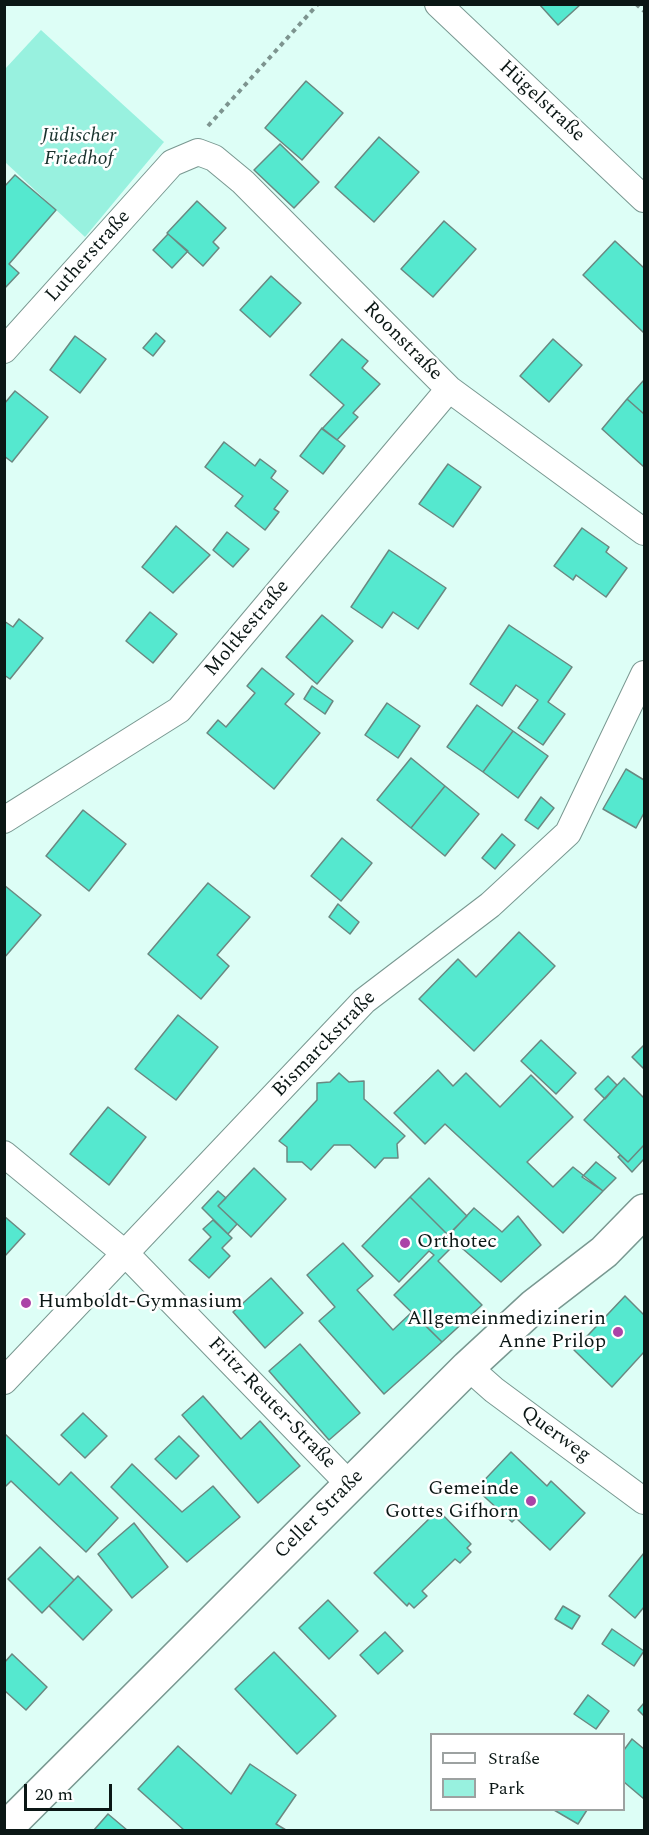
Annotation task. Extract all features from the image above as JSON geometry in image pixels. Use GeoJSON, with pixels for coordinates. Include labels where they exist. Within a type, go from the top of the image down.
{"type":"FeatureCollection","features":[{"type":"Feature","properties":{"kind":"street","name":"Hügelstraße"},"geometry":{"type":"LineString","coordinates":[[438,4],[645,199]]}},
{"type":"Feature","properties":{"kind":"street","name":"Lutherstraße"},"geometry":{"type":"LineString","coordinates":[[4,350],[172,163],[198,152]]}},
{"type":"Feature","properties":{"kind":"street","name":"Roonstraße"},"geometry":{"type":"LineString","coordinates":[[198,152],[214,158],[243,182],[449,389],[645,532]]}},
{"type":"Feature","properties":{"kind":"street","name":"Moltkestraße"},"geometry":{"type":"LineString","coordinates":[[4,820],[179,710],[449,389]]}},
{"type":"Feature","properties":{"kind":"street","name":"Bismarckstraße"},"geometry":{"type":"LineString","coordinates":[[4,1381],[127,1255],[364,1001],[490,905],[568,834],[645,674]]}},
{"type":"Feature","properties":{"kind":"street","name":"Fritz-Reuter-Straße"},"geometry":{"type":"LineString","coordinates":[[4,1154],[127,1255],[350,1485]]}},
{"type":"Feature","properties":{"kind":"street","name":"Celler Straße"},"geometry":{"type":"LineString","coordinates":[[4,1830],[468,1367],[534,1306],[604,1252],[645,1210]]}},
{"type":"Feature","properties":{"kind":"street","name":"Querweg"},"geometry":{"type":"LineString","coordinates":[[468,1367],[494,1390],[645,1501]]}},
{"type":"Feature","properties":{"kind":"path"},"geometry":{"type":"LineString","coordinates":[[198,152],[209,125],[318,4]]}},
{"type":"Feature","properties":{"kind":"path"},"geometry":{"type":"LineString","coordinates":[[636,4],[645,11]]}},
{"type":"Feature","properties":{"kind":"green space","name":"Jüdischer Friedhof"},"geometry":{"type":"Polygon","coordinates":[[[41,30],[164,142],[85,237],[5,162],[5,69],[41,30]]]}},
{"type":"Feature","properties":{"kind":"building"},"geometry":{"type":"Polygon","coordinates":[[[539,4],[581,4],[558,25],[539,4]]]}},
{"type":"Feature","properties":{"kind":"building"},"geometry":{"type":"Polygon","coordinates":[[[306,81],[343,113],[302,160],[265,128],[306,81]]]}},
{"type":"Feature","properties":{"kind":"building"},"geometry":{"type":"Polygon","coordinates":[[[379,137],[419,172],[374,222],[335,187],[379,137]]]}},
{"type":"Feature","properties":{"kind":"building"},"geometry":{"type":"Polygon","coordinates":[[[280,144],[319,182],[294,208],[254,170],[280,144]]]}},
{"type":"Feature","properties":{"kind":"building"},"geometry":{"type":"Polygon","coordinates":[[[15,175],[56,210],[9,264],[19,273],[4,289],[4,187],[15,175]]]}},
{"type":"Feature","properties":{"kind":"building"},"geometry":{"type":"Polygon","coordinates":[[[197,201],[226,228],[213,242],[219,248],[203,266],[167,233],[197,201]]]}},
{"type":"Feature","properties":{"kind":"building"},"geometry":{"type":"Polygon","coordinates":[[[444,221],[476,249],[433,297],[401,269],[444,221]]]}},
{"type":"Feature","properties":{"kind":"building"},"geometry":{"type":"Polygon","coordinates":[[[168,234],[188,251],[172,268],[153,250],[168,234]]]}},
{"type":"Feature","properties":{"kind":"building"},"geometry":{"type":"Polygon","coordinates":[[[615,241],[644,268],[644,333],[583,275],[615,241]]]}},
{"type":"Feature","properties":{"kind":"building"},"geometry":{"type":"Polygon","coordinates":[[[271,276],[301,303],[270,337],[240,310],[271,276]]]}},
{"type":"Feature","properties":{"kind":"building"},"geometry":{"type":"Polygon","coordinates":[[[156,333],[165,341],[153,356],[143,348],[156,333]]]}},
{"type":"Feature","properties":{"kind":"building"},"geometry":{"type":"Polygon","coordinates":[[[75,336],[106,359],[80,393],[50,370],[75,336]]]}},
{"type":"Feature","properties":{"kind":"building"},"geometry":{"type":"Polygon","coordinates":[[[342,339],[368,361],[362,368],[380,384],[353,413],[358,417],[337,440],[322,429],[344,405],[310,375],[342,339]]]}},
{"type":"Feature","properties":{"kind":"building"},"geometry":{"type":"Polygon","coordinates":[[[553,339],[582,365],[549,402],[520,376],[553,339]]]}},
{"type":"Feature","properties":{"kind":"building"},"geometry":{"type":"Polygon","coordinates":[[[644,380],[644,414],[627,399],[644,380]]]}},
{"type":"Feature","properties":{"kind":"building"},"geometry":{"type":"Polygon","coordinates":[[[15,391],[48,417],[12,462],[4,456],[4,404],[15,391]]]}},
{"type":"Feature","properties":{"kind":"building"},"geometry":{"type":"Polygon","coordinates":[[[627,399],[644,414],[644,467],[602,429],[627,399]]]}},
{"type":"Feature","properties":{"kind":"building"},"geometry":{"type":"Polygon","coordinates":[[[322,428],[345,446],[323,474],[300,456],[322,428]]]}},
{"type":"Feature","properties":{"kind":"building"},"geometry":{"type":"Polygon","coordinates":[[[224,442],[255,466],[260,459],[276,471],[271,478],[288,491],[274,509],[279,512],[265,530],[235,506],[243,496],[205,467],[224,442]]]}},
{"type":"Feature","properties":{"kind":"building"},"geometry":{"type":"Polygon","coordinates":[[[448,464],[481,487],[453,527],[419,504],[448,464]]]}},
{"type":"Feature","properties":{"kind":"building"},"geometry":{"type":"Polygon","coordinates":[[[176,526],[210,555],[173,593],[142,567],[176,526]]]}},
{"type":"Feature","properties":{"kind":"building"},"geometry":{"type":"Polygon","coordinates":[[[582,528],[609,547],[606,552],[627,568],[606,597],[576,575],[573,580],[554,566],[582,528]]]}},
{"type":"Feature","properties":{"kind":"building"},"geometry":{"type":"Polygon","coordinates":[[[227,532],[249,549],[233,567],[213,550],[227,532]]]}},
{"type":"Feature","properties":{"kind":"building"},"geometry":{"type":"Polygon","coordinates":[[[389,550],[446,588],[418,629],[393,612],[382,628],[351,607],[389,550]]]}},
{"type":"Feature","properties":{"kind":"building"},"geometry":{"type":"Polygon","coordinates":[[[150,612],[177,634],[153,663],[126,641],[150,612]]]}},
{"type":"Feature","properties":{"kind":"building"},"geometry":{"type":"Polygon","coordinates":[[[322,615],[353,641],[317,684],[286,657],[322,615]]]}},
{"type":"Feature","properties":{"kind":"building"},"geometry":{"type":"Polygon","coordinates":[[[19,619],[43,638],[10,679],[4,675],[4,621],[13,627],[19,619]]]}},
{"type":"Feature","properties":{"kind":"building"},"geometry":{"type":"Polygon","coordinates":[[[509,625],[572,667],[548,702],[565,714],[543,745],[518,728],[538,700],[516,685],[502,706],[470,684],[509,625]]]}},
{"type":"Feature","properties":{"kind":"building"},"geometry":{"type":"Polygon","coordinates":[[[262,668],[294,694],[285,704],[320,733],[274,789],[207,733],[218,720],[226,727],[255,693],[247,686],[262,668]]]}},
{"type":"Feature","properties":{"kind":"building"},"geometry":{"type":"Polygon","coordinates":[[[312,686],[333,701],[325,714],[304,699],[312,686]]]}},
{"type":"Feature","properties":{"kind":"building"},"geometry":{"type":"Polygon","coordinates":[[[387,703],[420,726],[398,758],[365,735],[387,703]]]}},
{"type":"Feature","properties":{"kind":"building"},"geometry":{"type":"Polygon","coordinates":[[[477,705],[513,731],[483,772],[447,747],[477,705]]]}},
{"type":"Feature","properties":{"kind":"building"},"geometry":{"type":"Polygon","coordinates":[[[513,731],[548,756],[518,798],[483,772],[513,731]]]}},
{"type":"Feature","properties":{"kind":"building"},"geometry":{"type":"Polygon","coordinates":[[[411,758],[445,786],[411,828],[377,800],[411,758]]]}},
{"type":"Feature","properties":{"kind":"building"},"geometry":{"type":"Polygon","coordinates":[[[626,769],[644,780],[644,813],[636,828],[603,809],[626,769]]]}},
{"type":"Feature","properties":{"kind":"building"},"geometry":{"type":"Polygon","coordinates":[[[445,786],[479,814],[445,856],[411,828],[445,786]]]}},
{"type":"Feature","properties":{"kind":"building"},"geometry":{"type":"Polygon","coordinates":[[[541,797],[554,808],[538,829],[525,820],[541,797]]]}},
{"type":"Feature","properties":{"kind":"building"},"geometry":{"type":"Polygon","coordinates":[[[83,810],[126,844],[89,891],[46,856],[83,810]]]}},
{"type":"Feature","properties":{"kind":"building"},"geometry":{"type":"Polygon","coordinates":[[[502,834],[515,845],[495,869],[482,858],[502,834]]]}},
{"type":"Feature","properties":{"kind":"building"},"geometry":{"type":"Polygon","coordinates":[[[342,838],[372,863],[341,901],[311,876],[342,838]]]}},
{"type":"Feature","properties":{"kind":"building"},"geometry":{"type":"Polygon","coordinates":[[[208,883],[250,917],[217,955],[229,966],[201,999],[148,954],[208,883]]]}},
{"type":"Feature","properties":{"kind":"building"},"geometry":{"type":"Polygon","coordinates":[[[4,885],[41,915],[4,958],[4,885]]]}},
{"type":"Feature","properties":{"kind":"building"},"geometry":{"type":"Polygon","coordinates":[[[338,904],[359,922],[350,934],[329,917],[338,904]]]}},
{"type":"Feature","properties":{"kind":"building"},"geometry":{"type":"Polygon","coordinates":[[[519,932],[555,966],[474,1051],[419,999],[458,959],[476,977],[519,932]]]}},
{"type":"Feature","properties":{"kind":"building"},"geometry":{"type":"Polygon","coordinates":[[[178,1015],[218,1047],[176,1100],[135,1069],[178,1015]]]}},
{"type":"Feature","properties":{"kind":"building"},"geometry":{"type":"Polygon","coordinates":[[[541,1040],[576,1073],[556,1094],[521,1061],[541,1040]]]}},
{"type":"Feature","properties":{"kind":"building"},"geometry":{"type":"Polygon","coordinates":[[[644,1045],[644,1069],[632,1057],[644,1045]]]}},
{"type":"Feature","properties":{"kind":"building"},"geometry":{"type":"Polygon","coordinates":[[[438,1070],[453,1086],[466,1073],[500,1107],[531,1075],[573,1117],[527,1162],[553,1187],[573,1167],[603,1191],[563,1233],[445,1124],[425,1144],[394,1113],[438,1070]]]}},
{"type":"Feature","properties":{"kind":"building"},"geometry":{"type":"Polygon","coordinates":[[[339,1073],[349,1082],[364,1081],[364,1099],[405,1136],[397,1144],[398,1158],[384,1158],[375,1168],[350,1145],[334,1145],[311,1170],[302,1162],[287,1162],[287,1147],[279,1141],[317,1100],[317,1083],[330,1082],[339,1073]]]}},
{"type":"Feature","properties":{"kind":"building"},"geometry":{"type":"Polygon","coordinates":[[[608,1076],[617,1085],[605,1099],[595,1089],[608,1076]]]}},
{"type":"Feature","properties":{"kind":"building"},"geometry":{"type":"Polygon","coordinates":[[[624,1078],[644,1098],[644,1145],[628,1162],[584,1120],[624,1078]]]}},
{"type":"Feature","properties":{"kind":"building"},"geometry":{"type":"Polygon","coordinates":[[[108,1107],[146,1137],[109,1185],[70,1154],[108,1107]]]}},
{"type":"Feature","properties":{"kind":"building"},"geometry":{"type":"Polygon","coordinates":[[[644,1145],[644,1159],[632,1172],[618,1157],[620,1155],[628,1162],[644,1145]]]}},
{"type":"Feature","properties":{"kind":"building"},"geometry":{"type":"Polygon","coordinates":[[[596,1162],[616,1178],[603,1191],[582,1177],[596,1162]]]}},
{"type":"Feature","properties":{"kind":"building"},"geometry":{"type":"Polygon","coordinates":[[[254,1168],[286,1199],[251,1237],[218,1206],[254,1168]]]}},
{"type":"Feature","properties":{"kind":"building"},"geometry":{"type":"Polygon","coordinates":[[[429,1178],[467,1216],[448,1235],[410,1197],[429,1178]]]}},
{"type":"Feature","properties":{"kind":"building"},"geometry":{"type":"Polygon","coordinates":[[[218,1191],[226,1198],[218,1206],[237,1224],[228,1234],[202,1208],[218,1191]]]}},
{"type":"Feature","properties":{"kind":"building"},"geometry":{"type":"Polygon","coordinates":[[[410,1197],[456,1243],[438,1261],[482,1305],[442,1342],[394,1295],[434,1255],[429,1251],[399,1282],[362,1246],[410,1197]]]}},
{"type":"Feature","properties":{"kind":"building"},"geometry":{"type":"Polygon","coordinates":[[[474,1208],[502,1232],[518,1216],[541,1245],[501,1282],[448,1236],[474,1208]]]}},
{"type":"Feature","properties":{"kind":"building"},"geometry":{"type":"Polygon","coordinates":[[[4,1216],[25,1234],[4,1257],[4,1216]]]}},
{"type":"Feature","properties":{"kind":"building"},"geometry":{"type":"Polygon","coordinates":[[[213,1220],[232,1238],[222,1248],[230,1256],[209,1278],[189,1260],[211,1237],[203,1229],[213,1220]]]}},
{"type":"Feature","properties":{"kind":"building"},"geometry":{"type":"Polygon","coordinates":[[[343,1243],[373,1276],[357,1290],[393,1330],[412,1312],[442,1342],[384,1394],[319,1321],[335,1307],[307,1275],[343,1243]]]}},
{"type":"Feature","properties":{"kind":"building"},"geometry":{"type":"Polygon","coordinates":[[[271,1278],[303,1313],[265,1348],[233,1312],[271,1278]]]}},
{"type":"Feature","properties":{"kind":"building","name":"Allgemeinmedizinerin Anne Prilop"},"geometry":{"type":"Polygon","coordinates":[[[625,1296],[644,1315],[644,1352],[612,1387],[574,1350],[625,1296]]]}},
{"type":"Feature","properties":{"kind":"building"},"geometry":{"type":"Polygon","coordinates":[[[300,1344],[360,1413],[329,1440],[269,1371],[300,1344]]]}},
{"type":"Feature","properties":{"kind":"building"},"geometry":{"type":"Polygon","coordinates":[[[203,1396],[241,1439],[260,1421],[300,1466],[258,1503],[182,1415],[203,1396]]]}},
{"type":"Feature","properties":{"kind":"building"},"geometry":{"type":"Polygon","coordinates":[[[83,1413],[107,1436],[85,1458],[61,1435],[83,1413]]]}},
{"type":"Feature","properties":{"kind":"building"},"geometry":{"type":"Polygon","coordinates":[[[4,1433],[59,1485],[71,1472],[118,1518],[86,1552],[11,1481],[4,1488],[4,1433]]]}},
{"type":"Feature","properties":{"kind":"building"},"geometry":{"type":"Polygon","coordinates":[[[179,1436],[199,1456],[176,1479],[155,1459],[179,1436]]]}},
{"type":"Feature","properties":{"kind":"building","name":"Gemeinde Gottes Gifhorn"},"geometry":{"type":"Polygon","coordinates":[[[511,1452],[547,1486],[551,1481],[585,1513],[550,1550],[516,1518],[512,1522],[476,1489],[511,1452]]]}},
{"type":"Feature","properties":{"kind":"building"},"geometry":{"type":"Polygon","coordinates":[[[132,1464],[182,1512],[213,1486],[240,1517],[187,1562],[111,1487],[132,1464]]]}},
{"type":"Feature","properties":{"kind":"building"},"geometry":{"type":"Polygon","coordinates":[[[438,1510],[471,1544],[467,1548],[471,1552],[460,1563],[455,1559],[422,1591],[427,1596],[414,1608],[409,1603],[407,1606],[374,1573],[438,1510]]]}},
{"type":"Feature","properties":{"kind":"building"},"geometry":{"type":"Polygon","coordinates":[[[134,1523],[168,1567],[132,1598],[98,1554],[134,1523]]]}},
{"type":"Feature","properties":{"kind":"building"},"geometry":{"type":"Polygon","coordinates":[[[40,1547],[74,1580],[42,1613],[8,1579],[40,1547]]]}},
{"type":"Feature","properties":{"kind":"building"},"geometry":{"type":"Polygon","coordinates":[[[644,1553],[644,1607],[635,1618],[609,1596],[644,1553]]]}},
{"type":"Feature","properties":{"kind":"building"},"geometry":{"type":"Polygon","coordinates":[[[78,1576],[112,1610],[83,1640],[49,1606],[78,1576]]]}},
{"type":"Feature","properties":{"kind":"building"},"geometry":{"type":"Polygon","coordinates":[[[328,1600],[358,1631],[329,1659],[299,1628],[328,1600]]]}},
{"type":"Feature","properties":{"kind":"building"},"geometry":{"type":"Polygon","coordinates":[[[563,1606],[580,1616],[572,1629],[555,1619],[563,1606]]]}},
{"type":"Feature","properties":{"kind":"building"},"geometry":{"type":"Polygon","coordinates":[[[612,1629],[644,1651],[634,1666],[602,1644],[612,1629]]]}},
{"type":"Feature","properties":{"kind":"building"},"geometry":{"type":"Polygon","coordinates":[[[385,1632],[403,1651],[378,1674],[360,1655],[385,1632]]]}},
{"type":"Feature","properties":{"kind":"building"},"geometry":{"type":"Polygon","coordinates":[[[274,1652],[336,1716],[297,1754],[235,1689],[274,1652]]]}},
{"type":"Feature","properties":{"kind":"building"},"geometry":{"type":"Polygon","coordinates":[[[12,1654],[47,1687],[26,1710],[4,1690],[4,1663],[12,1654]]]}},
{"type":"Feature","properties":{"kind":"building"},"geometry":{"type":"Polygon","coordinates":[[[588,1695],[609,1711],[596,1729],[574,1714],[588,1695]]]}},
{"type":"Feature","properties":{"kind":"building"},"geometry":{"type":"Polygon","coordinates":[[[644,1703],[644,1716],[638,1710],[644,1703]]]}},
{"type":"Feature","properties":{"kind":"building"},"geometry":{"type":"Polygon","coordinates":[[[632,1739],[644,1749],[644,1799],[625,1783],[625,1749],[632,1739]]]}},
{"type":"Feature","properties":{"kind":"building"},"geometry":{"type":"Polygon","coordinates":[[[178,1746],[231,1794],[250,1764],[296,1795],[276,1824],[286,1830],[184,1830],[138,1789],[178,1746]]]}},
{"type":"Feature","properties":{"kind":"building"},"geometry":{"type":"Polygon","coordinates":[[[556,1811],[586,1811],[578,1824],[556,1811]]]}},
{"type":"Feature","properties":{"kind":"building"},"geometry":{"type":"Polygon","coordinates":[[[108,1814],[127,1830],[94,1830],[108,1814]]]}},
{"type":"Feature","properties":{"kind":"place","name":"Orthotec"},"geometry":{"type":"Point","coordinates":[405,1243]}},
{"type":"Feature","properties":{"kind":"place","name":"Humboldt-Gymnasium"},"geometry":{"type":"Point","coordinates":[26,1303]}},
{"type":"Feature","properties":{"kind":"place","name":"Allgemeinmedizinerin Anne Prilop"},"geometry":{"type":"Point","coordinates":[618,1332]}},
{"type":"Feature","properties":{"kind":"place","name":"Gemeinde Gottes Gifhorn"},"geometry":{"type":"Point","coordinates":[531,1501]}}]}
